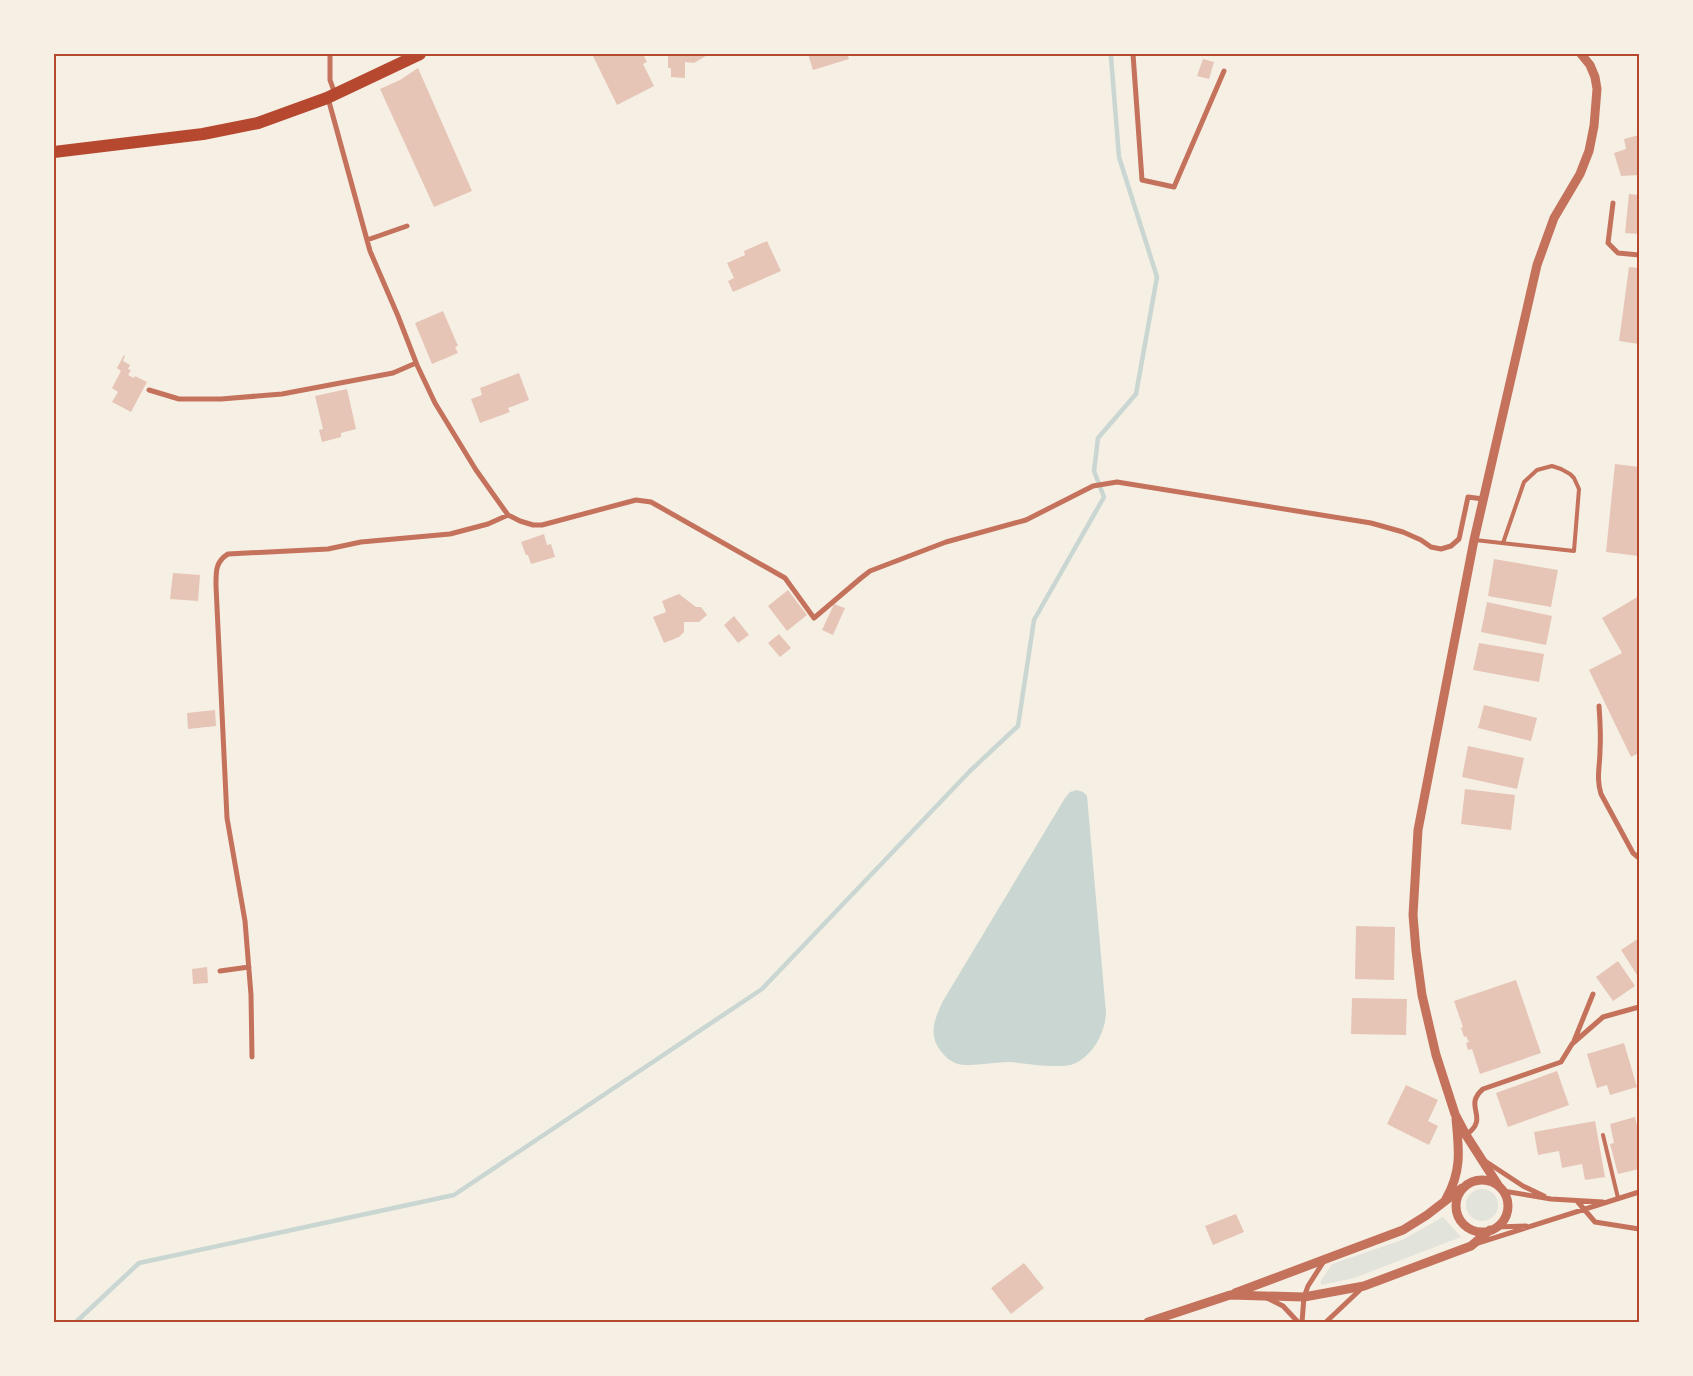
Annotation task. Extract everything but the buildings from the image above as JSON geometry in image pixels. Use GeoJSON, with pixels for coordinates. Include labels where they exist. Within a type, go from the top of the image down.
{"type":"FeatureCollection","features":[{"type":"Feature","properties":{"kind":"main road"},"geometry":{"type":"LineString","coordinates":[[54,152],[203,134],[258,123],[331,96],[420,54]]}},
{"type":"Feature","properties":{"kind":"street"},"geometry":{"type":"LineString","coordinates":[[330,54],[331,96],[373,259],[416,363],[435,403],[476,470],[508,515],[520,521],[533,526],[542,525],[636,500],[652,502],[785,578],[814,618],[870,572],[946,542],[1026,520],[1093,486],[1105,483],[1117,482],[1372,523],[1403,532],[1431,547],[1441,548],[1451,546],[1458,539],[1468,497],[1483,499]]}},
{"type":"Feature","properties":{"kind":"street"},"geometry":{"type":"LineString","coordinates":[[1133,54],[1142,180],[1174,188],[1224,72]]}},
{"type":"Feature","properties":{"kind":"street"},"geometry":{"type":"LineString","coordinates":[[1471,1246],[1506,1216],[1508,1203],[1501,1188],[1455,1114],[1436,1055],[1422,994],[1413,915],[1418,830],[1474,540],[1537,265],[1554,218],[1580,174],[1589,150],[1594,126],[1597,89],[1590,65],[1581,54]]}},
{"type":"Feature","properties":{"kind":"street"},"geometry":{"type":"LineString","coordinates":[[1613,202],[1608,243],[1618,253],[1639,255]]}},
{"type":"Feature","properties":{"kind":"street"},"geometry":{"type":"LineString","coordinates":[[367,240],[408,226]]}},
{"type":"Feature","properties":{"kind":"street"},"geometry":{"type":"LineString","coordinates":[[149,390],[179,399],[221,399],[282,394],[393,373],[416,363]]}},
{"type":"Feature","properties":{"kind":"street"},"geometry":{"type":"LineString","coordinates":[[252,1057],[251,995],[245,921],[227,818],[216,565],[221,558],[228,554],[328,549],[361,542],[450,534],[488,524],[508,515]]}},
{"type":"Feature","properties":{"kind":"street"},"geometry":{"type":"LineString","coordinates":[[1600,706],[1598,777],[1601,794],[1633,853],[1639,858]]}},
{"type":"Feature","properties":{"kind":"street"},"geometry":{"type":"LineString","coordinates":[[220,971],[249,967]]}},
{"type":"Feature","properties":{"kind":"street"},"geometry":{"type":"LineString","coordinates":[[1466,1134],[1475,1128],[1478,1120],[1474,1104],[1476,1096],[1483,1089],[1561,1062],[1572,1044],[1593,994]]}},
{"type":"Feature","properties":{"kind":"street"},"geometry":{"type":"LineString","coordinates":[[1572,1044],[1603,1017],[1639,1007]]}},
{"type":"Feature","properties":{"kind":"street"},"geometry":{"type":"LineString","coordinates":[[1455,1114],[1459,1159],[1456,1190],[1458,1216],[1468,1228],[1475,1231],[1534,1225]]}},
{"type":"Feature","properties":{"kind":"street"},"geometry":{"type":"LineString","coordinates":[[1483,1160],[1523,1186],[1551,1199]]}},
{"type":"Feature","properties":{"kind":"street"},"geometry":{"type":"LineString","coordinates":[[1148,1322],[1230,1295],[1403,1230],[1427,1216],[1456,1190],[1468,1183],[1484,1179],[1491,1181],[1501,1188],[1551,1199],[1608,1202]]}},
{"type":"Feature","properties":{"kind":"street"},"geometry":{"type":"LineString","coordinates":[[1230,1295],[1304,1298],[1364,1286],[1471,1246],[1639,1192]]}},
{"type":"Feature","properties":{"kind":"street"},"geometry":{"type":"LineString","coordinates":[[1577,1201],[1595,1222],[1639,1229]]}},
{"type":"Feature","properties":{"kind":"street"},"geometry":{"type":"LineString","coordinates":[[1302,1322],[1304,1298],[1308,1286],[1324,1260]]}},
{"type":"Feature","properties":{"kind":"street"},"geometry":{"type":"LineString","coordinates":[[1326,1322],[1364,1286]]}},
{"type":"Feature","properties":{"kind":"street"},"geometry":{"type":"LineString","coordinates":[[1264,1296],[1283,1306],[1298,1322]]}},
{"type":"Feature","properties":{"kind":"lane"},"geometry":{"type":"LineString","coordinates":[[1474,540],[1574,551],[1579,489],[1574,478],[1565,471],[1552,466],[1542,468],[1532,474],[1521,486],[1503,543]]}},
{"type":"Feature","properties":{"kind":"lane"},"geometry":{"type":"LineString","coordinates":[[1603,1135],[1618,1198]]}},
{"type":"Feature","properties":{"kind":"shaded area"},"geometry":{"type":"Polygon","coordinates":[[[1077,790],[1087,796],[1106,1013],[1101,1035],[1088,1054],[1070,1065],[1053,1066],[1008,1062],[969,1065],[955,1063],[942,1053],[934,1038],[935,1020],[940,1007],[1065,798],[1070,792],[1077,790]]]}},
{"type":"Feature","properties":{"kind":"shaded area"},"geometry":{"type":"Polygon","coordinates":[[[1482,1189],[1488,1190],[1493,1194],[1497,1199],[1497,1211],[1493,1216],[1488,1220],[1482,1221],[1476,1220],[1471,1216],[1467,1211],[1466,1205],[1467,1199],[1471,1194],[1476,1190],[1482,1189]]]}},
{"type":"Feature","properties":{"kind":"shaded area"},"geometry":{"type":"Polygon","coordinates":[[[1443,1217],[1461,1237],[1354,1278],[1321,1285],[1321,1280],[1332,1264],[1402,1240],[1443,1217]]]}},
{"type":"Feature","properties":{"kind":"waterway"},"geometry":{"type":"LineString","coordinates":[[76,1322],[139,1263],[454,1195],[762,989],[970,771],[1018,726],[1034,620],[1104,497],[1094,471],[1098,438],[1136,394],[1157,277],[1119,157],[1112,54]]}}]}
